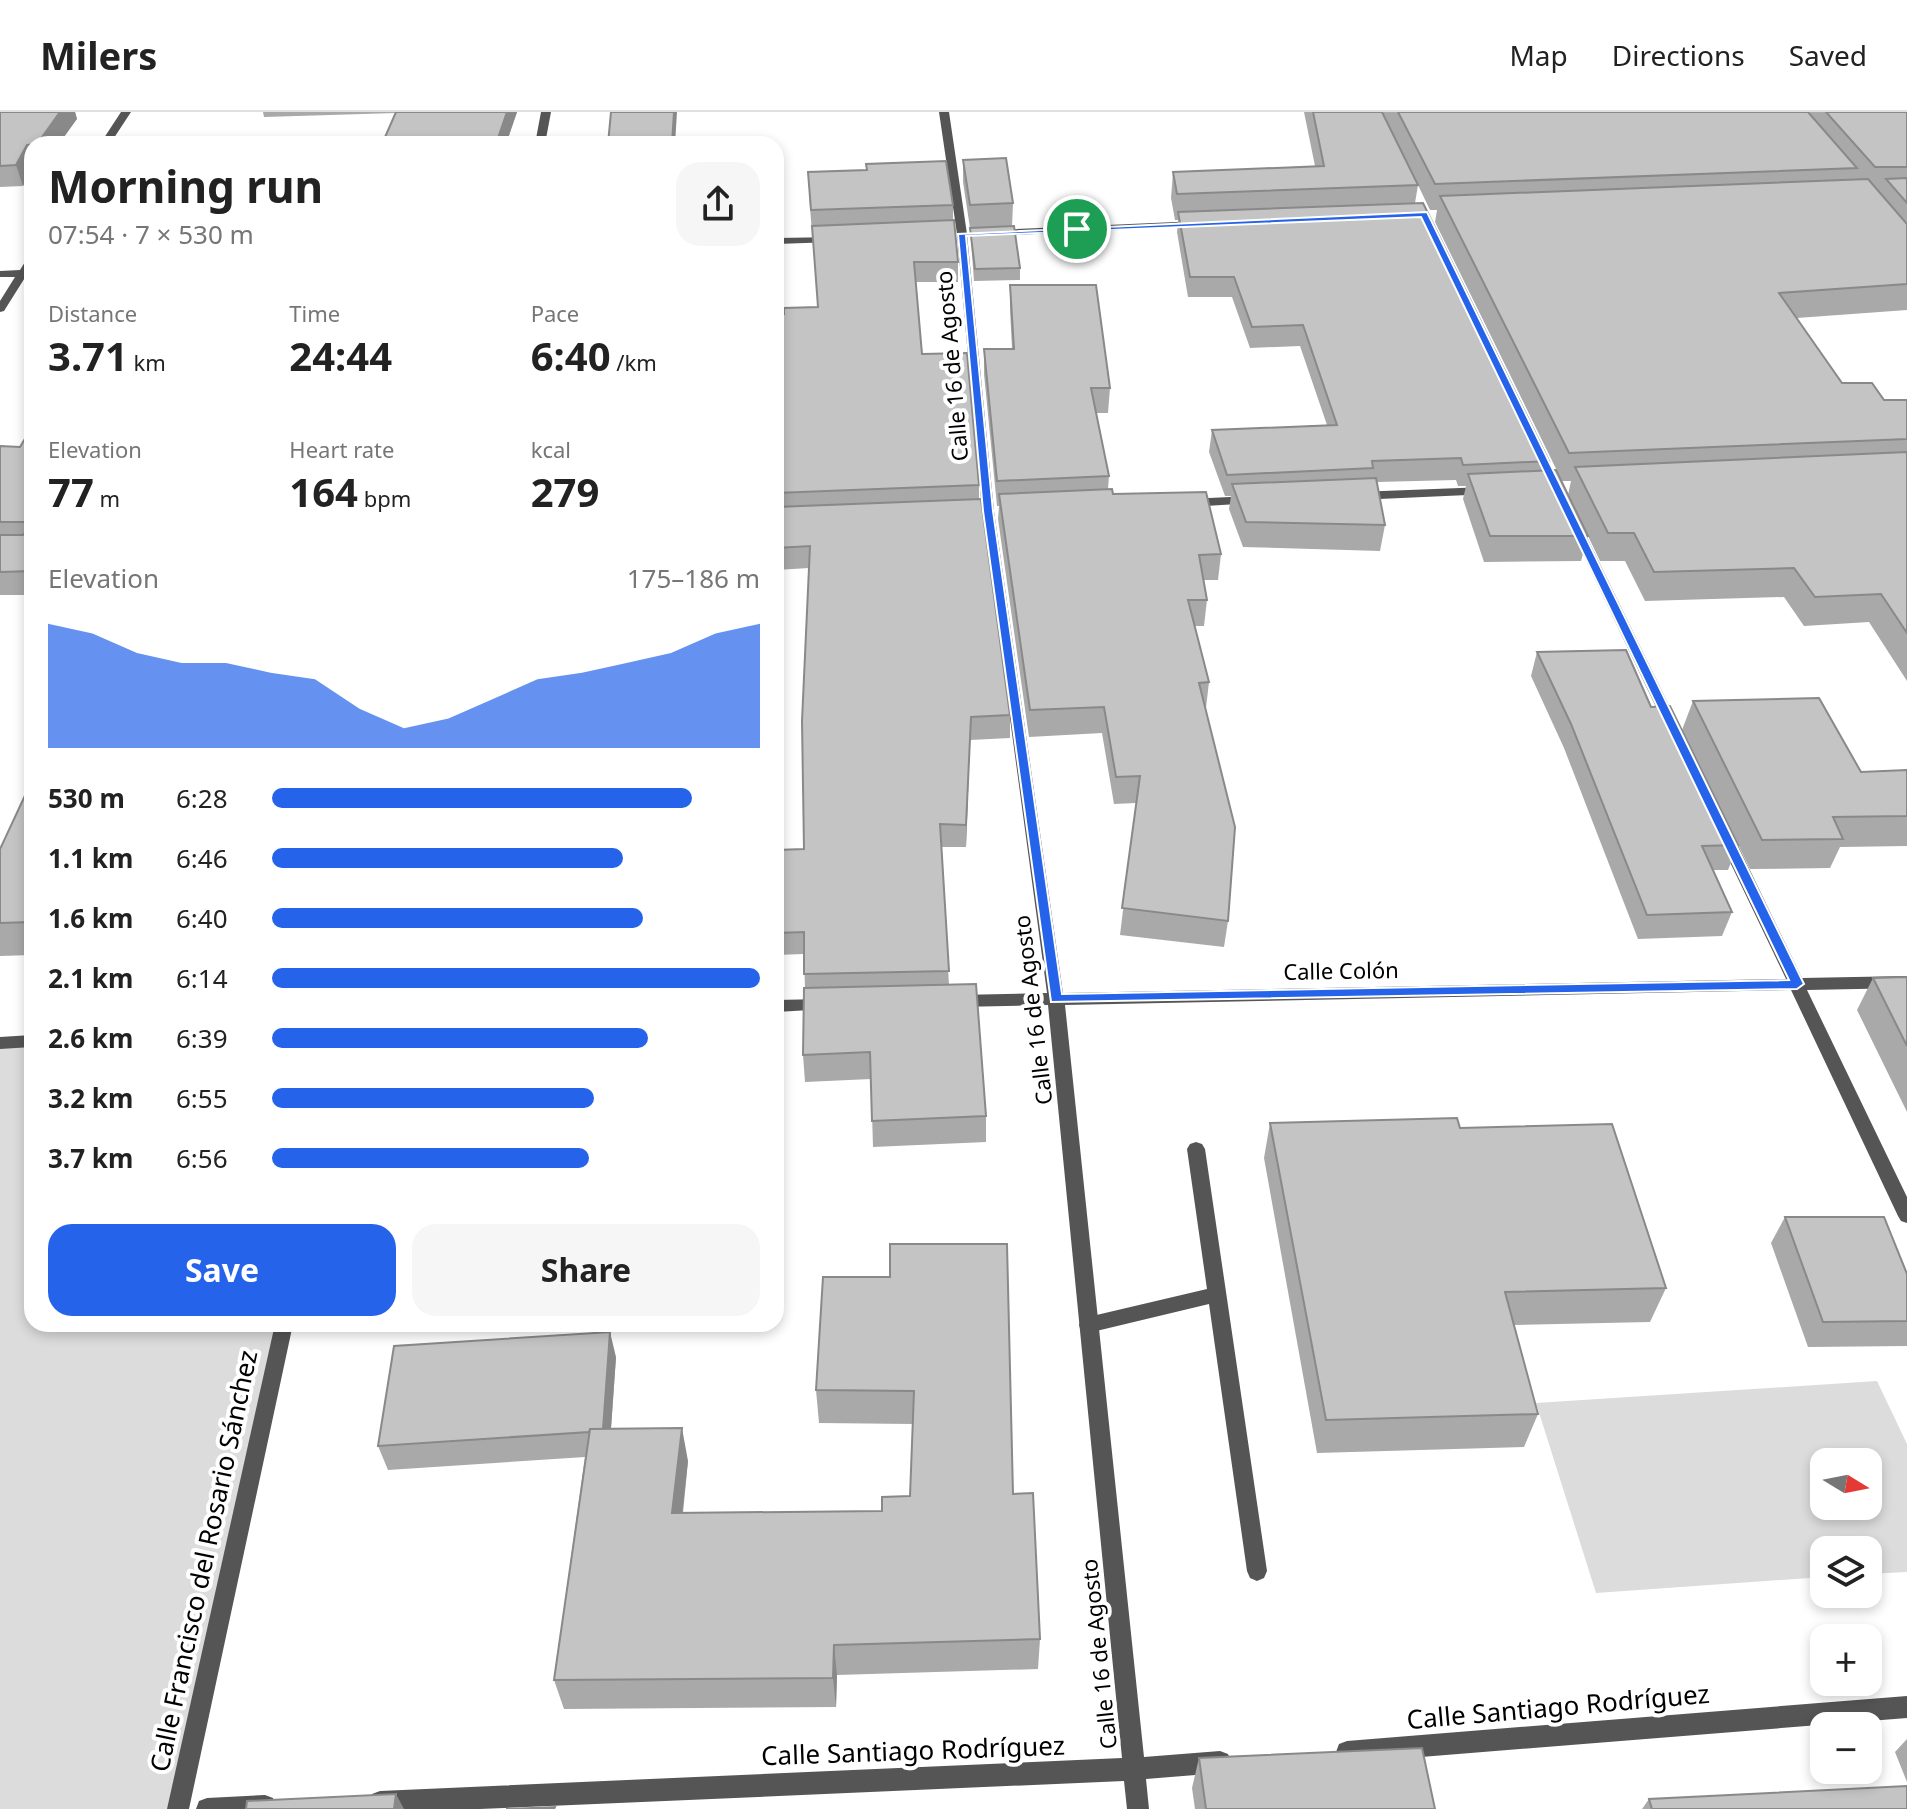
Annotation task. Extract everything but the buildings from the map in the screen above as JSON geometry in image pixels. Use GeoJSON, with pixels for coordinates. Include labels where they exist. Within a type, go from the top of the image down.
{"type":"FeatureCollection","features":[{"type":"Feature","properties":{"kind":"street"},"geometry":{"type":"LineString","coordinates":[[110,136],[126,112]]}},
{"type":"Feature","properties":{"kind":"street"},"geometry":{"type":"LineString","coordinates":[[542,136],[546,112]]}},
{"type":"Feature","properties":{"kind":"street","name":"Calle 16 de Agosto"},"geometry":{"type":"LineString","coordinates":[[944,112],[954,234],[988,511],[1056,999],[1138,1809]]}},
{"type":"Feature","properties":{"kind":"street"},"geometry":{"type":"LineString","coordinates":[[954,234],[1217,223]]}},
{"type":"Feature","properties":{"kind":"street"},"geometry":{"type":"LineString","coordinates":[[784,241],[853,238]]}},
{"type":"Feature","properties":{"kind":"street"},"geometry":{"type":"LineString","coordinates":[[0,274],[24,274]]}},
{"type":"Feature","properties":{"kind":"street"},"geometry":{"type":"LineString","coordinates":[[0,309],[24,278]]}},
{"type":"Feature","properties":{"kind":"street"},"geometry":{"type":"LineString","coordinates":[[1335,497],[1494,490]]}},
{"type":"Feature","properties":{"kind":"street"},"geometry":{"type":"LineString","coordinates":[[1177,503],[1256,500]]}},
{"type":"Feature","properties":{"kind":"street"},"geometry":{"type":"LineString","coordinates":[[1571,516],[1681,743]]}},
{"type":"Feature","properties":{"kind":"street"},"geometry":{"type":"LineString","coordinates":[[1722,828],[1907,1216]]}},
{"type":"Feature","properties":{"kind":"street","name":"Calle Colón"},"geometry":{"type":"LineString","coordinates":[[947,1002],[1907,982]]}},
{"type":"Feature","properties":{"kind":"street"},"geometry":{"type":"LineString","coordinates":[[784,1006],[838,1005]]}},
{"type":"Feature","properties":{"kind":"street"},"geometry":{"type":"LineString","coordinates":[[0,1043],[24,1042]]}},
{"type":"Feature","properties":{"kind":"street"},"geometry":{"type":"LineString","coordinates":[[1196,1149],[1257,1571]]}},
{"type":"Feature","properties":{"kind":"street"},"geometry":{"type":"LineString","coordinates":[[1088,1325],[1217,1294]]}},
{"type":"Feature","properties":{"kind":"street","name":"Calle Francisco del Rosario Sánchez"},"geometry":{"type":"LineString","coordinates":[[178,1809],[282,1332]]}},
{"type":"Feature","properties":{"kind":"street","name":"Calle Santiago Rodríguez"},"geometry":{"type":"LineString","coordinates":[[1323,1754],[1907,1707]]}},
{"type":"Feature","properties":{"kind":"street","name":"Calle Santiago Rodríguez"},"geometry":{"type":"LineString","coordinates":[[350,1803],[1133,1769],[1244,1760]]}},
{"type":"Feature","properties":{"kind":"street"},"geometry":{"type":"LineString","coordinates":[[207,1809],[286,1806]]}},
{"type":"Feature","properties":{"kind":"shaded area"},"geometry":{"type":"Polygon","coordinates":[[[24,1042],[24,1332],[282,1332],[178,1809],[0,1809],[0,1043],[24,1042]]]}},
{"type":"Feature","properties":{"kind":"shaded area"},"geometry":{"type":"Polygon","coordinates":[[[1877,1381],[1907,1444],[1907,1572],[1882,1573],[1882,1536],[1810,1536],[1810,1578],[1596,1593],[1536,1403],[1877,1381]]]}},
{"type":"Feature","properties":{"kind":"route"},"geometry":{"type":"LineString","coordinates":[[1424,214],[1797,984],[1056,999],[988,511],[962,234],[1077,229],[1424,214]]}}]}
